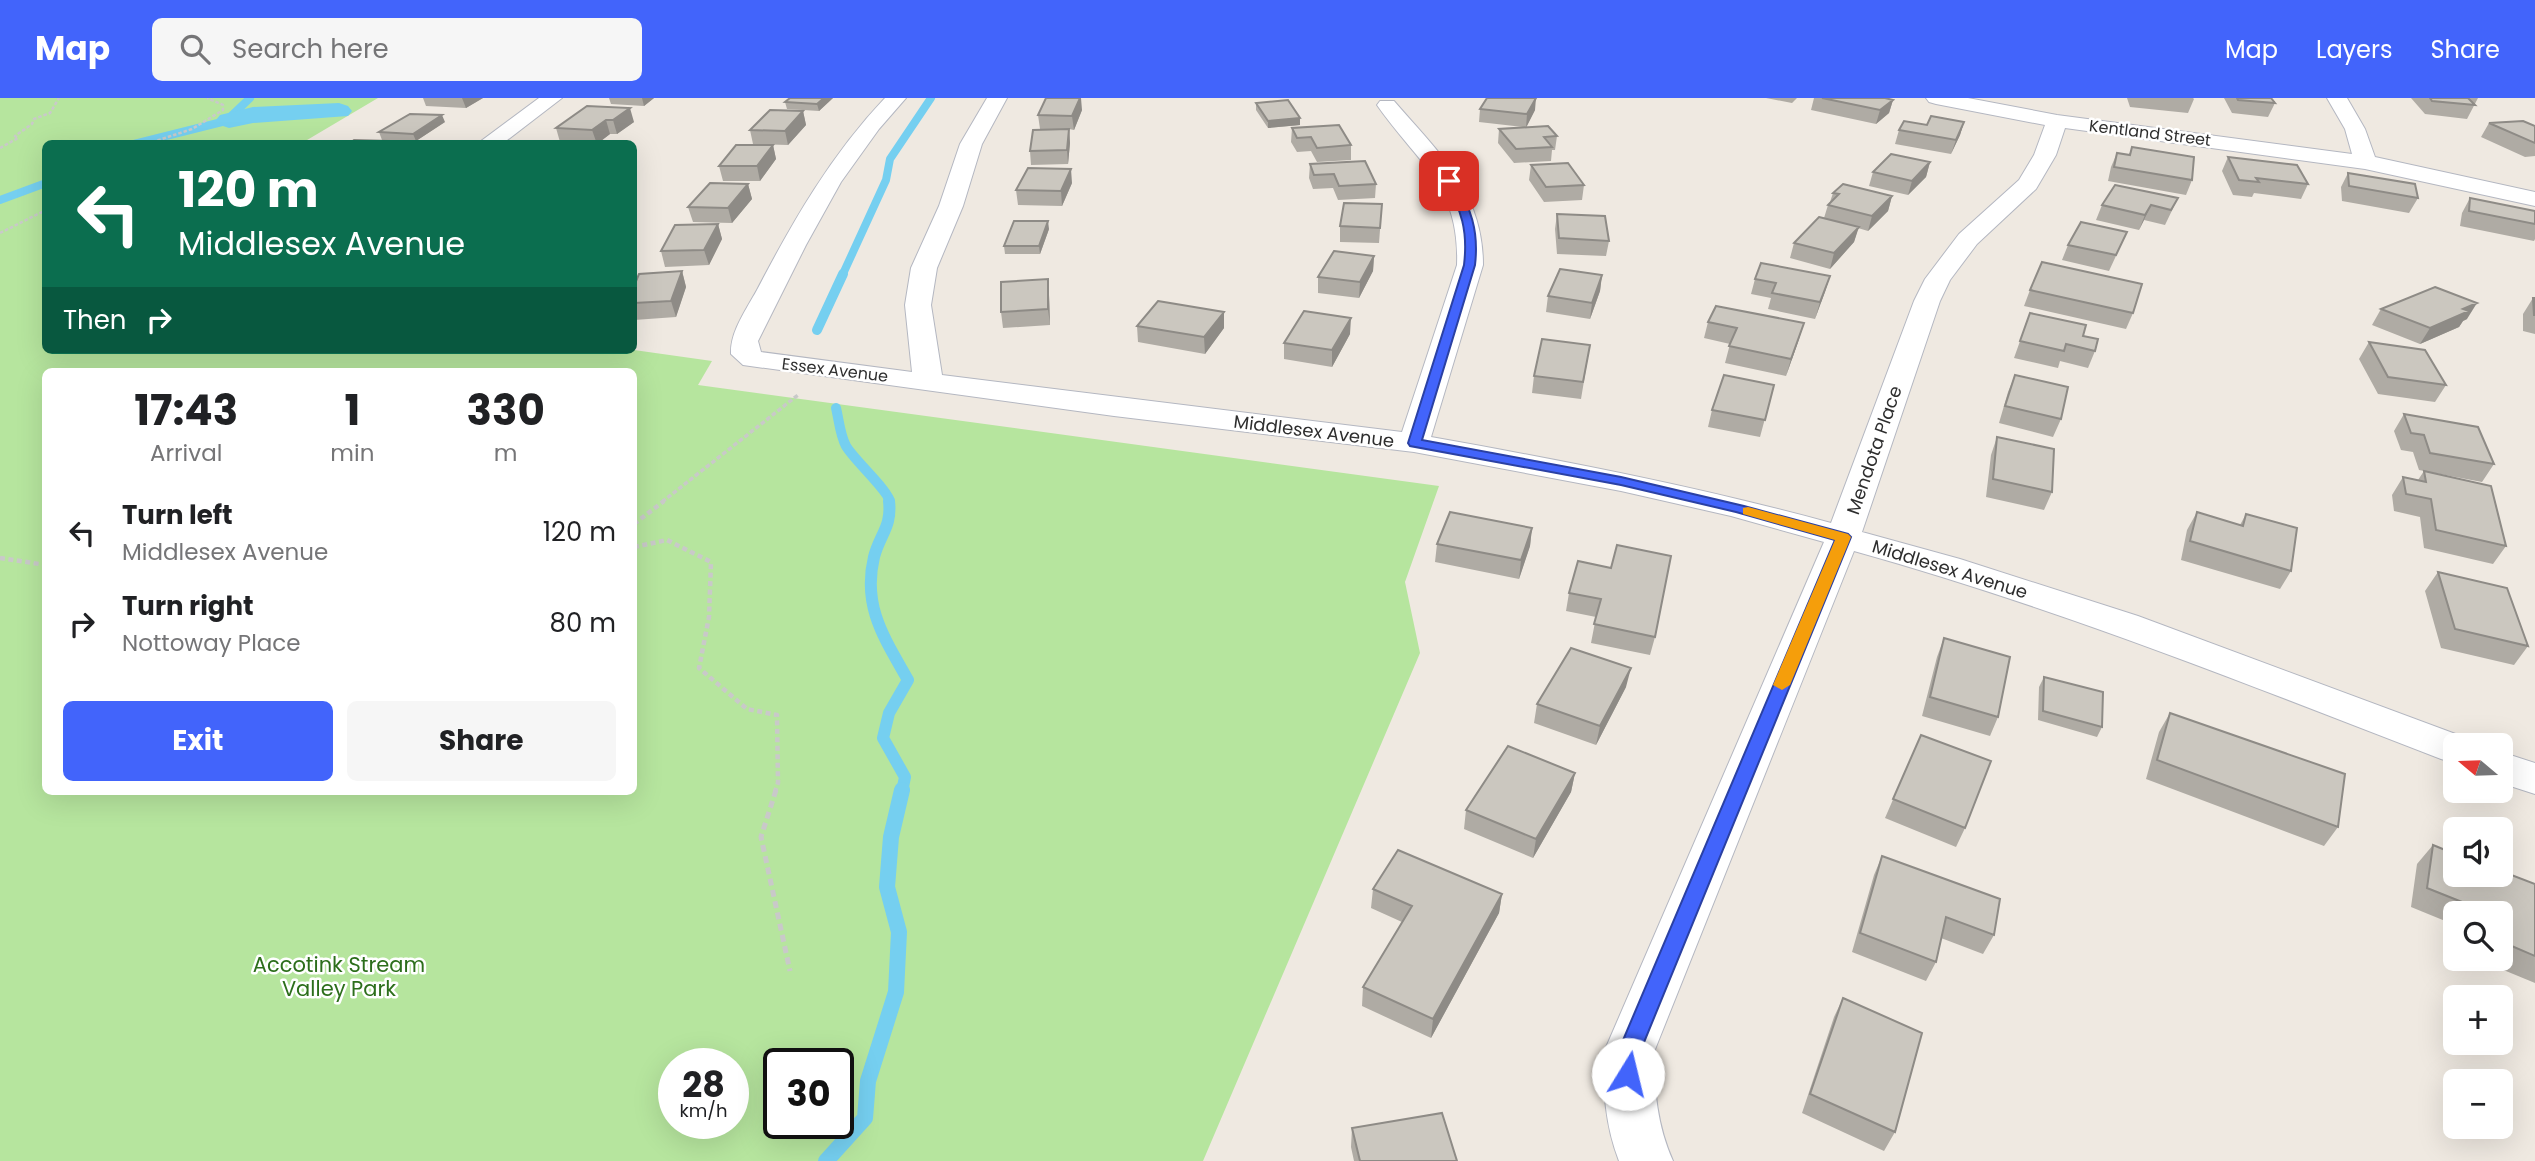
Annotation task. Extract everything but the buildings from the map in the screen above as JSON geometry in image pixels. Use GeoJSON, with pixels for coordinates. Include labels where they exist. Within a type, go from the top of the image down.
{"type":"FeatureCollection","features":[{"type":"Feature","properties":{"kind":"street"},"geometry":{"type":"LineString","coordinates":[[493,140],[552,98]]}},
{"type":"Feature","properties":{"kind":"street","name":"Essex Avenue"},"geometry":{"type":"LineString","coordinates":[[895,98],[848,154],[808,216],[744,341],[745,354],[753,359],[928,382]]}},
{"type":"Feature","properties":{"kind":"street"},"geometry":{"type":"LineString","coordinates":[[928,382],[918,305],[924,268],[951,206],[971,144],[997,98]]}},
{"type":"Feature","properties":{"kind":"street","name":"Kentland Street"},"geometry":{"type":"LineString","coordinates":[[1936,98],[2057,121],[2365,162],[2535,199]]}},
{"type":"Feature","properties":{"kind":"street"},"geometry":{"type":"LineString","coordinates":[[2337,98],[2355,129],[2365,162]]}},
{"type":"Feature","properties":{"kind":"street"},"geometry":{"type":"LineString","coordinates":[[1387,105],[1449,181],[1462,202],[1472,243],[1470,265],[1414,443]]}},
{"type":"Feature","properties":{"kind":"street","name":"Mendota Place"},"geometry":{"type":"LineString","coordinates":[[1646,1161],[1638,1144],[1628,1097],[1629,1052],[1843,537],[1927,301],[1938,279],[1968,239],[2028,184],[2045,155],[2057,121]]}},
{"type":"Feature","properties":{"kind":"street","name":"Middlesex Avenue"},"geometry":{"type":"LineString","coordinates":[[928,382],[1414,443],[1621,481],[1739,509],[1948,566],[2125,624],[2443,744]]}},
{"type":"Feature","properties":{"kind":"street"},"geometry":{"type":"LineString","coordinates":[[2513,771],[2535,779]]}},
{"type":"Feature","properties":{"kind":"path"},"geometry":{"type":"LineString","coordinates":[[0,148],[18,138],[15,136],[32,124],[34,119],[50,113],[59,98]]}},
{"type":"Feature","properties":{"kind":"path"},"geometry":{"type":"LineString","coordinates":[[160,140],[192,130],[223,110],[223,105],[207,98]]}},
{"type":"Feature","properties":{"kind":"path"},"geometry":{"type":"LineString","coordinates":[[0,233],[42,212]]}},
{"type":"Feature","properties":{"kind":"path"},"geometry":{"type":"LineString","coordinates":[[637,522],[789,404],[823,369]]}},
{"type":"Feature","properties":{"kind":"path"},"geometry":{"type":"LineString","coordinates":[[637,546],[667,540],[711,562],[709,617],[699,668],[747,709],[777,715],[778,783],[761,837],[790,971]]}},
{"type":"Feature","properties":{"kind":"path"},"geometry":{"type":"LineString","coordinates":[[0,558],[42,564]]}},
{"type":"Feature","properties":{"kind":"green space","name":"Accotink Stream Valley Park"},"geometry":{"type":"Polygon","coordinates":[[[0,98],[378,98],[307,140],[42,140],[42,354],[637,354],[637,350],[712,361],[698,385],[1439,486],[1405,582],[1420,653],[1203,1161],[0,1161],[0,98]]]}},
{"type":"Feature","properties":{"kind":"waterway"},"geometry":{"type":"LineString","coordinates":[[150,140],[226,121],[250,98]]}},
{"type":"Feature","properties":{"kind":"waterway"},"geometry":{"type":"LineString","coordinates":[[842,276],[886,180],[890,159],[931,98]]}},
{"type":"Feature","properties":{"kind":"waterway"},"geometry":{"type":"LineString","coordinates":[[229,120],[253,115],[339,111]]}},
{"type":"Feature","properties":{"kind":"waterway"},"geometry":{"type":"LineString","coordinates":[[0,200],[42,184]]}},
{"type":"Feature","properties":{"kind":"waterway"},"geometry":{"type":"LineString","coordinates":[[817,330],[843,274]]}},
{"type":"Feature","properties":{"kind":"waterway"},"geometry":{"type":"LineString","coordinates":[[836,408],[846,446],[890,502]]}},
{"type":"Feature","properties":{"kind":"waterway"},"geometry":{"type":"LineString","coordinates":[[889,501],[889,517],[874,557],[871,592],[878,622],[908,680],[889,713],[883,738],[905,777],[902,792]]}},
{"type":"Feature","properties":{"kind":"waterway"},"geometry":{"type":"LineString","coordinates":[[826,1161],[865,1118],[868,1081],[896,992],[899,932],[887,887],[891,837],[902,790]]}},
{"type":"Feature","properties":{"kind":"slow traffic"},"geometry":{"type":"LineString","coordinates":[[1748,511],[1843,537],[1782,685]]}},
{"type":"Feature","properties":{"kind":"route"},"geometry":{"type":"LineString","coordinates":[[1449,181],[1462,202],[1470,226],[1470,265],[1414,443],[1621,481],[1843,537],[1629,1052],[1628,1074]]}}]}
